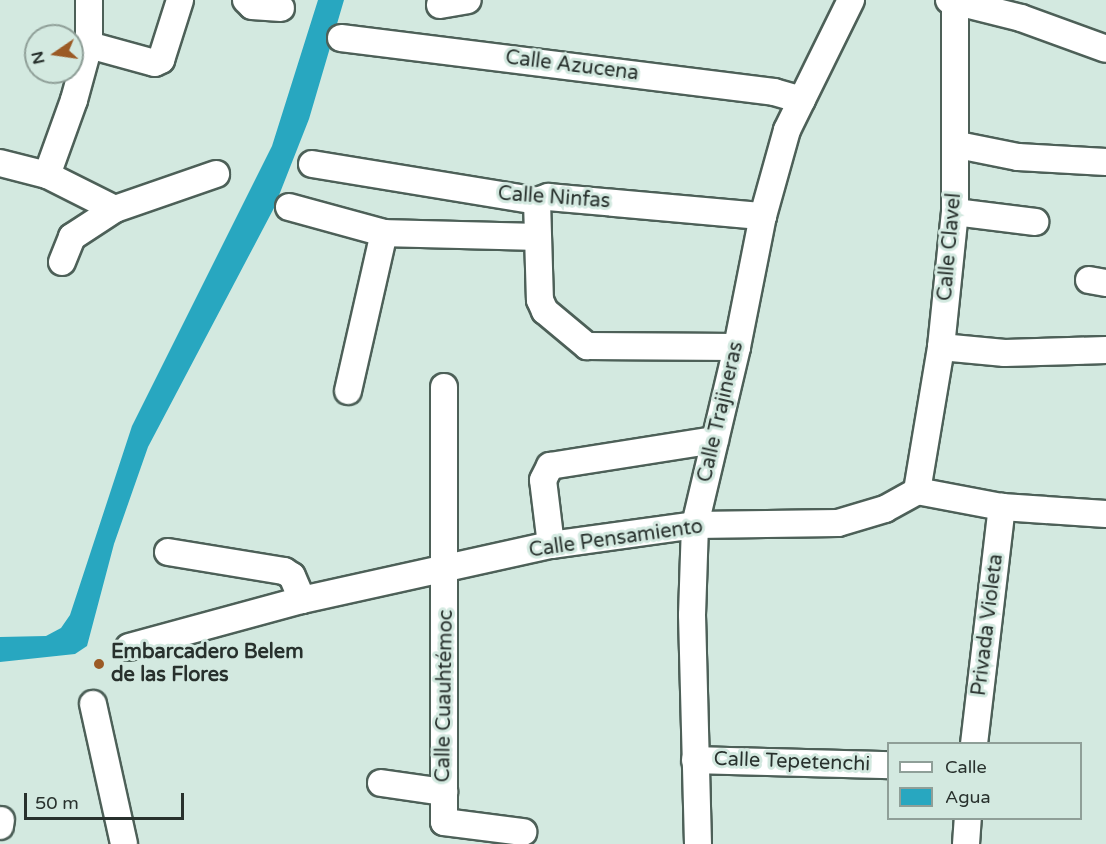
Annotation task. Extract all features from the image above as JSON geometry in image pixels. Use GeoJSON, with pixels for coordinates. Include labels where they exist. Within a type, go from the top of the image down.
{"type":"FeatureCollection","features":[{"type":"Feature","properties":{"kind":"street"},"geometry":{"type":"LineString","coordinates":[[47,175],[75,100],[88,45],[89,0]]}},
{"type":"Feature","properties":{"kind":"street"},"geometry":{"type":"LineString","coordinates":[[88,45],[154,63],[161,60],[180,0]]}},
{"type":"Feature","properties":{"kind":"street"},"geometry":{"type":"LineString","coordinates":[[246,0],[252,6],[281,8]]}},
{"type":"Feature","properties":{"kind":"street"},"geometry":{"type":"LineString","coordinates":[[440,5],[468,0]]}},
{"type":"Feature","properties":{"kind":"street","name":"Calle Trajineras"},"geometry":{"type":"LineString","coordinates":[[698,844],[692,615],[695,525],[737,347],[763,216],[787,130],[851,0]]}},
{"type":"Feature","properties":{"kind":"street"},"geometry":{"type":"LineString","coordinates":[[952,1],[1021,18],[1106,49]]}},
{"type":"Feature","properties":{"kind":"street","name":"Calle Clavel"},"geometry":{"type":"LineString","coordinates":[[917,490],[941,347],[955,212],[958,145],[952,1]]}},
{"type":"Feature","properties":{"kind":"street","name":"Calle Azucena"},"geometry":{"type":"LineString","coordinates":[[341,38],[774,92],[802,100]]}},
{"type":"Feature","properties":{"kind":"street"},"geometry":{"type":"LineString","coordinates":[[958,145],[1018,157],[1106,162]]}},
{"type":"Feature","properties":{"kind":"street"},"geometry":{"type":"LineString","coordinates":[[0,163],[47,175],[115,209]]}},
{"type":"Feature","properties":{"kind":"street","name":"Calle Ninfas"},"geometry":{"type":"LineString","coordinates":[[312,164],[537,201],[548,197],[763,216]]}},
{"type":"Feature","properties":{"kind":"street"},"geometry":{"type":"LineString","coordinates":[[62,262],[72,237],[115,209],[216,174]]}},
{"type":"Feature","properties":{"kind":"street"},"geometry":{"type":"LineString","coordinates":[[537,201],[536,237],[540,300],[545,311],[587,346],[737,347]]}},
{"type":"Feature","properties":{"kind":"street"},"geometry":{"type":"LineString","coordinates":[[289,207],[384,233],[536,237]]}},
{"type":"Feature","properties":{"kind":"street"},"geometry":{"type":"LineString","coordinates":[[955,212],[1035,222]]}},
{"type":"Feature","properties":{"kind":"street"},"geometry":{"type":"LineString","coordinates":[[348,391],[384,233]]}},
{"type":"Feature","properties":{"kind":"street"},"geometry":{"type":"LineString","coordinates":[[941,347],[1005,353],[1106,350]]}},
{"type":"Feature","properties":{"kind":"street","name":"Calle Cuauhtémoc"},"geometry":{"type":"LineString","coordinates":[[444,387],[447,569],[444,822],[523,832]]}},
{"type":"Feature","properties":{"kind":"street"},"geometry":{"type":"LineString","coordinates":[[551,545],[543,480],[550,466],[715,440]]}},
{"type":"Feature","properties":{"kind":"street"},"geometry":{"type":"LineString","coordinates":[[917,490],[1002,507],[1106,514]]}},
{"type":"Feature","properties":{"kind":"street","name":"Calle Pensamiento"},"geometry":{"type":"LineString","coordinates":[[129,647],[302,600],[551,545],[695,525],[838,523],[885,509],[917,490]]}},
{"type":"Feature","properties":{"kind":"street","name":"Privada Violeta"},"geometry":{"type":"LineString","coordinates":[[974,742],[1002,507]]}},
{"type":"Feature","properties":{"kind":"street"},"geometry":{"type":"LineString","coordinates":[[168,552],[284,571],[292,576],[302,600]]}},
{"type":"Feature","properties":{"kind":"street"},"geometry":{"type":"LineString","coordinates":[[93,704],[124,844]]}},
{"type":"Feature","properties":{"kind":"street","name":"Calle Tepetenchi"},"geometry":{"type":"LineString","coordinates":[[695,760],[887,765]]}},
{"type":"Feature","properties":{"kind":"street"},"geometry":{"type":"LineString","coordinates":[[381,783],[444,792]]}},
{"type":"Feature","properties":{"kind":"street"},"geometry":{"type":"LineString","coordinates":[[0,826],[1,820]]}},
{"type":"Feature","properties":{"kind":"street"},"geometry":{"type":"LineString","coordinates":[[966,844],[968,820]]}},
{"type":"Feature","properties":{"kind":"water"},"geometry":{"type":"Polygon","coordinates":[[[318,0],[344,0],[309,119],[274,208],[148,447],[114,544],[87,646],[75,654],[0,662],[0,637],[46,636],[61,628],[70,615],[132,426],[272,146],[318,0]]]}},
{"type":"Feature","properties":{"kind":"place","name":"Embarcadero Belem de las Flores"},"geometry":{"type":"Point","coordinates":[99,664]}}]}
